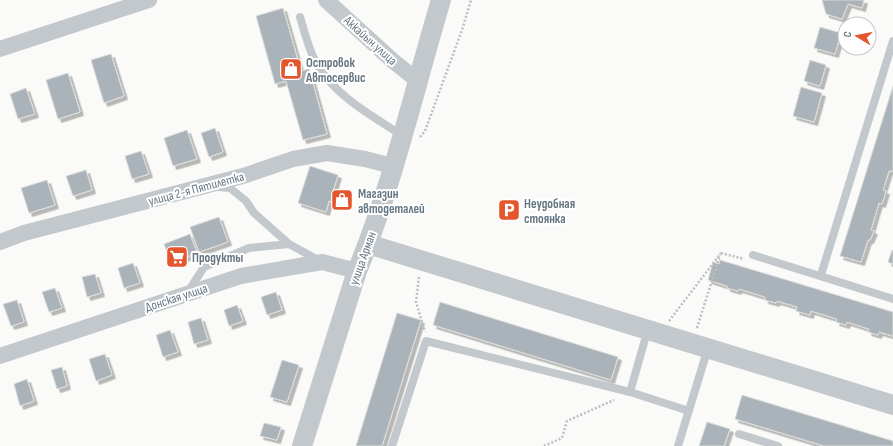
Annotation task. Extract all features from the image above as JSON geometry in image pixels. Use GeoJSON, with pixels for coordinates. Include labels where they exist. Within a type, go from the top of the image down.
{"type":"FeatureCollection","features":[{"type":"Feature","properties":{"kind":"street"},"geometry":{"type":"LineString","coordinates":[[0,49],[149,0]]}},
{"type":"Feature","properties":{"kind":"street","name":"Аккайын улица"},"geometry":{"type":"LineString","coordinates":[[326,0],[393,61],[417,80]]}},
{"type":"Feature","properties":{"kind":"street","name":"улица Арман"},"geometry":{"type":"LineString","coordinates":[[302,446],[392,166],[408,140],[417,80],[441,0]]}},
{"type":"Feature","properties":{"kind":"street","name":"улица 2-я Пятилетка"},"geometry":{"type":"LineString","coordinates":[[0,242],[24,233],[243,176],[293,158],[327,153],[365,159],[392,166]]}},
{"type":"Feature","properties":{"kind":"street"},"geometry":{"type":"LineString","coordinates":[[368,244],[893,405]]}},
{"type":"Feature","properties":{"kind":"street","name":"Донская улица"},"geometry":{"type":"LineString","coordinates":[[0,356],[241,276],[322,262],[357,272]]}},
{"type":"Feature","properties":{"kind":"lane"},"geometry":{"type":"LineString","coordinates":[[300,17],[318,65],[330,83],[342,95],[408,140]]}},
{"type":"Feature","properties":{"kind":"lane"},"geometry":{"type":"LineString","coordinates":[[821,275],[893,41]]}},
{"type":"Feature","properties":{"kind":"lane"},"geometry":{"type":"LineString","coordinates":[[208,185],[230,188],[246,201],[264,222],[289,244],[322,262]]}},
{"type":"Feature","properties":{"kind":"lane"},"geometry":{"type":"LineString","coordinates":[[188,293],[204,267],[249,248],[289,244]]}},
{"type":"Feature","properties":{"kind":"lane"},"geometry":{"type":"LineString","coordinates":[[753,255],[821,275],[893,299]]}},
{"type":"Feature","properties":{"kind":"lane"},"geometry":{"type":"LineString","coordinates":[[630,392],[648,329]]}},
{"type":"Feature","properties":{"kind":"lane"},"geometry":{"type":"LineString","coordinates":[[392,446],[426,341],[630,392],[689,411]]}},
{"type":"Feature","properties":{"kind":"lane"},"geometry":{"type":"LineString","coordinates":[[678,446],[708,348]]}},
{"type":"Feature","properties":{"kind":"lane"},"geometry":{"type":"LineString","coordinates":[[739,434],[778,446]]}},
{"type":"Feature","properties":{"kind":"path"},"geometry":{"type":"LineString","coordinates":[[408,140],[425,131],[462,30],[471,0]]}},
{"type":"Feature","properties":{"kind":"path"},"geometry":{"type":"LineString","coordinates":[[695,334],[721,253]]}},
{"type":"Feature","properties":{"kind":"path"},"geometry":{"type":"LineString","coordinates":[[422,261],[416,302],[425,328],[426,341]]}},
{"type":"Feature","properties":{"kind":"building"},"geometry":{"type":"Polygon","coordinates":[[[822,0],[864,0],[862,8],[848,4],[843,16],[837,16],[837,17],[826,14],[822,0]]]}},
{"type":"Feature","properties":{"kind":"building"},"geometry":{"type":"Polygon","coordinates":[[[283,8],[301,71],[309,69],[327,134],[303,140],[286,81],[275,84],[256,16],[283,8]]]}},
{"type":"Feature","properties":{"kind":"building"},"geometry":{"type":"Polygon","coordinates":[[[820,27],[837,32],[837,47],[835,54],[814,48],[820,27]]]}},
{"type":"Feature","properties":{"kind":"building"},"geometry":{"type":"Polygon","coordinates":[[[111,54],[124,96],[104,103],[91,60],[111,54]]]}},
{"type":"Feature","properties":{"kind":"building"},"geometry":{"type":"Polygon","coordinates":[[[810,60],[826,65],[820,86],[804,81],[810,60]]]}},
{"type":"Feature","properties":{"kind":"building"},"geometry":{"type":"Polygon","coordinates":[[[68,73],[80,112],[58,119],[46,80],[68,73]]]}},
{"type":"Feature","properties":{"kind":"building"},"geometry":{"type":"Polygon","coordinates":[[[893,86],[893,171],[889,171],[883,190],[886,191],[882,204],[879,203],[871,230],[874,231],[870,240],[868,240],[861,262],[840,256],[893,86]]]}},
{"type":"Feature","properties":{"kind":"building"},"geometry":{"type":"Polygon","coordinates":[[[801,87],[822,93],[814,122],[793,116],[801,87]]]}},
{"type":"Feature","properties":{"kind":"building"},"geometry":{"type":"Polygon","coordinates":[[[26,88],[35,114],[18,119],[10,94],[26,88]]]}},
{"type":"Feature","properties":{"kind":"building"},"geometry":{"type":"Polygon","coordinates":[[[215,128],[223,152],[209,157],[201,133],[215,128]]]}},
{"type":"Feature","properties":{"kind":"building"},"geometry":{"type":"Polygon","coordinates":[[[187,130],[197,159],[173,166],[164,138],[187,130]]]}},
{"type":"Feature","properties":{"kind":"building"},"geometry":{"type":"Polygon","coordinates":[[[141,151],[149,174],[132,179],[125,156],[141,151]]]}},
{"type":"Feature","properties":{"kind":"building"},"geometry":{"type":"Polygon","coordinates":[[[310,166],[338,175],[333,191],[346,196],[343,206],[329,201],[326,212],[298,203],[310,166]]]}},
{"type":"Feature","properties":{"kind":"building"},"geometry":{"type":"Polygon","coordinates":[[[86,170],[92,190],[73,196],[66,176],[86,170]]]}},
{"type":"Feature","properties":{"kind":"building"},"geometry":{"type":"Polygon","coordinates":[[[47,180],[55,205],[29,213],[21,188],[47,180]]]}},
{"type":"Feature","properties":{"kind":"building"},"geometry":{"type":"Polygon","coordinates":[[[219,217],[228,242],[199,252],[190,227],[219,217]]]}},
{"type":"Feature","properties":{"kind":"building"},"geometry":{"type":"Polygon","coordinates":[[[190,234],[197,253],[171,263],[164,244],[190,234]]]}},
{"type":"Feature","properties":{"kind":"building"},"geometry":{"type":"Polygon","coordinates":[[[893,250],[893,264],[888,262],[893,250]]]}},
{"type":"Feature","properties":{"kind":"building"},"geometry":{"type":"Polygon","coordinates":[[[720,260],[893,312],[893,336],[879,332],[878,335],[868,332],[869,329],[847,322],[846,325],[836,322],[837,319],[811,311],[810,315],[796,311],[797,307],[777,301],[776,303],[765,300],[765,297],[739,289],[738,291],[727,288],[727,286],[708,280],[713,262],[719,264],[720,260]]]}},
{"type":"Feature","properties":{"kind":"building"},"geometry":{"type":"Polygon","coordinates":[[[133,263],[140,283],[124,288],[118,268],[133,263]]]}},
{"type":"Feature","properties":{"kind":"building"},"geometry":{"type":"Polygon","coordinates":[[[95,274],[101,293],[87,297],[82,277],[95,274]]]}},
{"type":"Feature","properties":{"kind":"building"},"geometry":{"type":"Polygon","coordinates":[[[55,288],[62,308],[49,312],[42,292],[55,288]]]}},
{"type":"Feature","properties":{"kind":"building"},"geometry":{"type":"Polygon","coordinates":[[[276,292],[282,310],[267,315],[261,297],[276,292]]]}},
{"type":"Feature","properties":{"kind":"building"},"geometry":{"type":"Polygon","coordinates":[[[17,300],[24,322],[11,326],[3,304],[17,300]]]}},
{"type":"Feature","properties":{"kind":"building"},"geometry":{"type":"Polygon","coordinates":[[[440,302],[618,357],[611,380],[433,325],[440,302]]]}},
{"type":"Feature","properties":{"kind":"building"},"geometry":{"type":"Polygon","coordinates":[[[237,305],[243,321],[229,326],[224,310],[237,305]]]}},
{"type":"Feature","properties":{"kind":"building"},"geometry":{"type":"Polygon","coordinates":[[[397,313],[421,320],[382,446],[356,446],[397,313]]]}},
{"type":"Feature","properties":{"kind":"building"},"geometry":{"type":"Polygon","coordinates":[[[201,318],[208,340],[194,344],[188,322],[201,318]]]}},
{"type":"Feature","properties":{"kind":"building"},"geometry":{"type":"Polygon","coordinates":[[[170,330],[178,352],[163,357],[156,335],[170,330]]]}},
{"type":"Feature","properties":{"kind":"building"},"geometry":{"type":"Polygon","coordinates":[[[105,354],[112,375],[96,381],[89,359],[105,354]]]}},
{"type":"Feature","properties":{"kind":"building"},"geometry":{"type":"Polygon","coordinates":[[[282,360],[299,365],[287,402],[270,397],[282,360]]]}},
{"type":"Feature","properties":{"kind":"building"},"geometry":{"type":"Polygon","coordinates":[[[62,367],[67,386],[57,389],[51,370],[62,367]]]}},
{"type":"Feature","properties":{"kind":"building"},"geometry":{"type":"Polygon","coordinates":[[[27,379],[34,401],[20,406],[14,384],[27,379]]]}},
{"type":"Feature","properties":{"kind":"building"},"geometry":{"type":"Polygon","coordinates":[[[742,395],[893,441],[893,446],[824,446],[735,419],[742,395]]]}},
{"type":"Feature","properties":{"kind":"building"},"geometry":{"type":"Polygon","coordinates":[[[707,422],[730,429],[724,446],[699,446],[707,422]]]}},
{"type":"Feature","properties":{"kind":"building"},"geometry":{"type":"Polygon","coordinates":[[[264,423],[281,427],[277,440],[260,436],[264,423]]]}},
{"type":"Feature","properties":{"kind":"place","name":"Островок Автосервис"},"geometry":{"type":"Point","coordinates":[291,69]}},
{"type":"Feature","properties":{"kind":"place","name":"Магазин автодеталей"},"geometry":{"type":"Point","coordinates":[342,200]}},
{"type":"Feature","properties":{"kind":"place","name":"Неудобная стоянка"},"geometry":{"type":"Point","coordinates":[509,210]}},
{"type":"Feature","properties":{"kind":"place","name":"Продукты"},"geometry":{"type":"Point","coordinates":[177,257]}}]}
